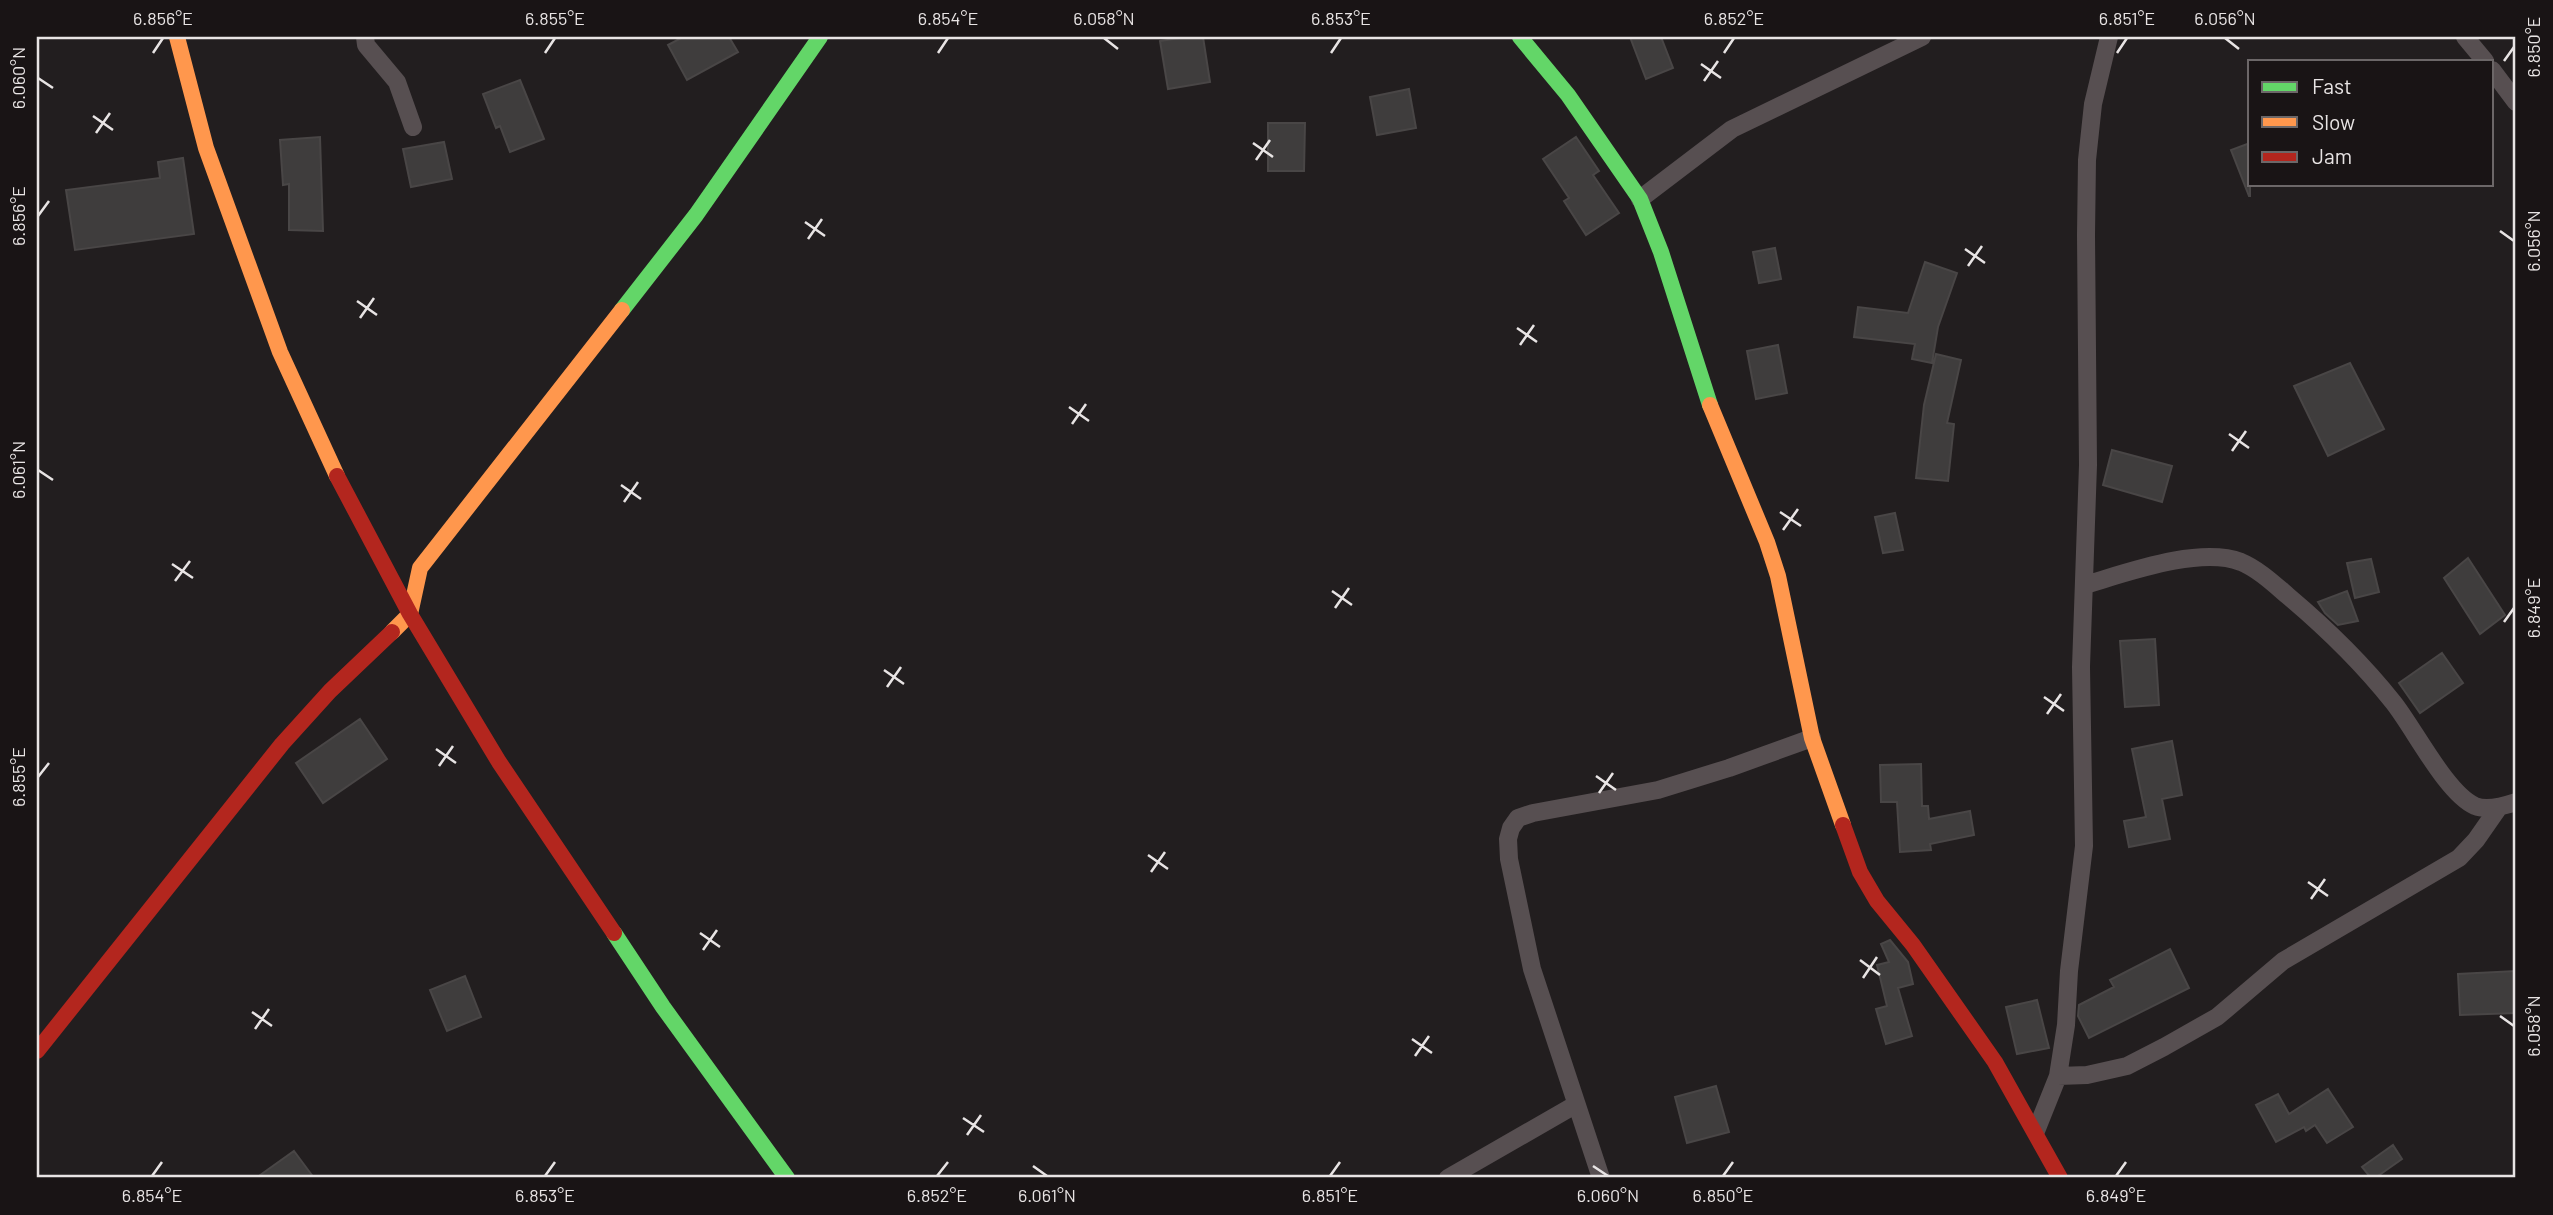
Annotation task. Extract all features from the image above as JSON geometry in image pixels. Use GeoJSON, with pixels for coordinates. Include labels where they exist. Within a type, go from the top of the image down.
{"type":"FeatureCollection","features":[{"type":"Feature","properties":{"kind":"street"},"geometry":{"type":"LineString","coordinates":[[177,37],[206,148],[280,352],[340,483],[410,614],[499,762],[663,1007],[787,1178]]}},
{"type":"Feature","properties":{"kind":"street"},"geometry":{"type":"LineString","coordinates":[[365,37],[366,46],[397,82],[414,127]]}},
{"type":"Feature","properties":{"kind":"street"},"geometry":{"type":"LineString","coordinates":[[37,1051],[282,744],[330,691],[410,614],[420,569],[696,215],[820,37]]}},
{"type":"Feature","properties":{"kind":"street"},"geometry":{"type":"LineString","coordinates":[[1520,37],[1568,95],[1640,200],[1661,252],[1704,390],[1767,542],[1778,576],[1812,738],[1860,872],[1877,901],[1913,945],[1996,1062],[2060,1178]]}},
{"type":"Feature","properties":{"kind":"street"},"geometry":{"type":"LineString","coordinates":[[1640,200],[1732,129],[1922,37]]}},
{"type":"Feature","properties":{"kind":"street"},"geometry":{"type":"LineString","coordinates":[[2036,1131],[2058,1076],[2066,1025],[2069,971],[2084,846],[2081,667],[2088,465],[2085,235],[2093,104],[2109,37]]}},
{"type":"Feature","properties":{"kind":"street"},"geometry":{"type":"LineString","coordinates":[[2465,37],[2484,60]]}},
{"type":"Feature","properties":{"kind":"street"},"geometry":{"type":"LineString","coordinates":[[2494,72],[2516,102]]}},
{"type":"Feature","properties":{"kind":"street"},"geometry":{"type":"LineString","coordinates":[[2085,585],[2165,563],[2191,559],[2205,557],[2240,562],[2270,580],[2325,627],[2393,701],[2455,790],[2476,807],[2499,807],[2516,802]]}},
{"type":"Feature","properties":{"kind":"street"},"geometry":{"type":"LineString","coordinates":[[1601,1178],[1532,970],[1509,859],[1508,839],[1511,828],[1518,818],[1532,813],[1658,790],[1812,738]]}},
{"type":"Feature","properties":{"kind":"street"},"geometry":{"type":"LineString","coordinates":[[2058,1076],[2087,1075],[2127,1066],[2217,1017],[2283,961],[2459,858],[2476,840],[2499,807]]}},
{"type":"Feature","properties":{"kind":"street"},"geometry":{"type":"LineString","coordinates":[[1448,1178],[1575,1105]]}},
{"type":"Feature","properties":{"kind":"building"},"geometry":{"type":"Polygon","coordinates":[[[683,37],[729,37],[738,52],[687,80],[668,45],[683,37]]]}},
{"type":"Feature","properties":{"kind":"building"},"geometry":{"type":"Polygon","coordinates":[[[1203,37],[1210,82],[1168,89],[1160,41],[1203,37]]]}},
{"type":"Feature","properties":{"kind":"building"},"geometry":{"type":"Polygon","coordinates":[[[1630,37],[1661,37],[1673,68],[1646,79],[1630,37]]]}},
{"type":"Feature","properties":{"kind":"building"},"geometry":{"type":"Polygon","coordinates":[[[520,80],[544,139],[510,152],[500,126],[496,128],[483,94],[520,80]]]}},
{"type":"Feature","properties":{"kind":"building"},"geometry":{"type":"Polygon","coordinates":[[[1409,89],[1416,128],[1377,135],[1370,97],[1409,89]]]}},
{"type":"Feature","properties":{"kind":"building"},"geometry":{"type":"Polygon","coordinates":[[[1268,123],[1305,123],[1304,171],[1268,171],[1268,123]]]}},
{"type":"Feature","properties":{"kind":"building"},"geometry":{"type":"Polygon","coordinates":[[[320,137],[323,231],[289,230],[289,184],[283,185],[280,140],[320,137]]]}},
{"type":"Feature","properties":{"kind":"building"},"geometry":{"type":"Polygon","coordinates":[[[1576,137],[1599,171],[1593,175],[1619,213],[1586,235],[1564,201],[1569,198],[1543,159],[1576,137]]]}},
{"type":"Feature","properties":{"kind":"building"},"geometry":{"type":"Polygon","coordinates":[[[444,142],[452,179],[411,187],[403,149],[444,142]]]}},
{"type":"Feature","properties":{"kind":"building"},"geometry":{"type":"Polygon","coordinates":[[[2248,144],[2250,196],[2249,196],[2231,150],[2248,144]]]}},
{"type":"Feature","properties":{"kind":"building"},"geometry":{"type":"Polygon","coordinates":[[[183,158],[194,234],[75,250],[66,190],[160,178],[158,162],[183,158]]]}},
{"type":"Feature","properties":{"kind":"building"},"geometry":{"type":"Polygon","coordinates":[[[1775,248],[1781,279],[1759,283],[1753,252],[1775,248]]]}},
{"type":"Feature","properties":{"kind":"building"},"geometry":{"type":"Polygon","coordinates":[[[1925,262],[1957,273],[1938,327],[1932,363],[1912,359],[1915,344],[1854,337],[1858,307],[1908,313],[1925,262]]]}},
{"type":"Feature","properties":{"kind":"building"},"geometry":{"type":"Polygon","coordinates":[[[1778,345],[1787,393],[1756,399],[1747,351],[1778,345]]]}},
{"type":"Feature","properties":{"kind":"building"},"geometry":{"type":"Polygon","coordinates":[[[1936,354],[1961,360],[1947,423],[1954,424],[1948,481],[1916,478],[1924,405],[1936,354]]]}},
{"type":"Feature","properties":{"kind":"building"},"geometry":{"type":"Polygon","coordinates":[[[2350,363],[2384,429],[2328,456],[2294,386],[2350,363]]]}},
{"type":"Feature","properties":{"kind":"building"},"geometry":{"type":"Polygon","coordinates":[[[2112,450],[2172,466],[2162,502],[2103,485],[2112,450]]]}},
{"type":"Feature","properties":{"kind":"building"},"geometry":{"type":"Polygon","coordinates":[[[1895,513],[1903,550],[1883,553],[1875,517],[1895,513]]]}},
{"type":"Feature","properties":{"kind":"building"},"geometry":{"type":"Polygon","coordinates":[[[2468,558],[2505,615],[2480,634],[2444,578],[2468,558]]]}},
{"type":"Feature","properties":{"kind":"building"},"geometry":{"type":"Polygon","coordinates":[[[2371,559],[2379,592],[2355,598],[2347,563],[2371,559]]]}},
{"type":"Feature","properties":{"kind":"building"},"geometry":{"type":"Polygon","coordinates":[[[2347,591],[2358,621],[2338,625],[2318,602],[2347,591]]]}},
{"type":"Feature","properties":{"kind":"building"},"geometry":{"type":"Polygon","coordinates":[[[2155,639],[2159,705],[2125,707],[2120,641],[2155,639]]]}},
{"type":"Feature","properties":{"kind":"building"},"geometry":{"type":"Polygon","coordinates":[[[2442,653],[2463,683],[2420,713],[2399,683],[2442,653]]]}},
{"type":"Feature","properties":{"kind":"building"},"geometry":{"type":"Polygon","coordinates":[[[360,719],[387,759],[323,803],[296,763],[360,719]]]}},
{"type":"Feature","properties":{"kind":"building"},"geometry":{"type":"Polygon","coordinates":[[[2172,741],[2182,795],[2162,799],[2170,839],[2129,847],[2124,821],[2146,817],[2132,749],[2172,741]]]}},
{"type":"Feature","properties":{"kind":"building"},"geometry":{"type":"Polygon","coordinates":[[[1921,764],[1922,806],[1928,806],[1929,819],[1970,811],[1974,835],[1930,844],[1931,850],[1900,852],[1897,802],[1881,802],[1880,765],[1921,764]]]}},
{"type":"Feature","properties":{"kind":"building"},"geometry":{"type":"Polygon","coordinates":[[[1890,940],[1908,962],[1913,984],[1898,988],[1912,1036],[1886,1044],[1876,1009],[1887,1006],[1877,965],[1889,962],[1881,944],[1890,940]]]}},
{"type":"Feature","properties":{"kind":"building"},"geometry":{"type":"Polygon","coordinates":[[[2170,949],[2189,988],[2089,1038],[2078,1016],[2079,1005],[2114,987],[2110,980],[2170,949]]]}},
{"type":"Feature","properties":{"kind":"building"},"geometry":{"type":"Polygon","coordinates":[[[2516,971],[2516,1013],[2460,1015],[2458,974],[2516,971]]]}},
{"type":"Feature","properties":{"kind":"building"},"geometry":{"type":"Polygon","coordinates":[[[465,976],[481,1017],[447,1031],[430,990],[465,976]]]}},
{"type":"Feature","properties":{"kind":"building"},"geometry":{"type":"Polygon","coordinates":[[[2037,1000],[2049,1048],[2017,1054],[2006,1007],[2037,1000]]]}},
{"type":"Feature","properties":{"kind":"building"},"geometry":{"type":"Polygon","coordinates":[[[1716,1086],[1729,1132],[1687,1143],[1675,1097],[1716,1086]]]}},
{"type":"Feature","properties":{"kind":"building"},"geometry":{"type":"Polygon","coordinates":[[[2328,1089],[2353,1127],[2327,1143],[2315,1125],[2306,1131],[2304,1127],[2276,1142],[2256,1105],[2278,1094],[2289,1114],[2328,1089]]]}},
{"type":"Feature","properties":{"kind":"building"},"geometry":{"type":"Polygon","coordinates":[[[2393,1145],[2402,1159],[2371,1178],[2362,1167],[2393,1145]]]}},
{"type":"Feature","properties":{"kind":"building"},"geometry":{"type":"Polygon","coordinates":[[[294,1151],[314,1178],[256,1178],[294,1151]]]}},
{"type":"Feature","properties":{"kind":"traffic: fast"},"geometry":{"type":"LineString","coordinates":[[622,310],[696,215],[820,37]]}},
{"type":"Feature","properties":{"kind":"traffic: fast"},"geometry":{"type":"LineString","coordinates":[[1520,37],[1568,95],[1640,199],[1661,252],[1710,405]]}},
{"type":"Feature","properties":{"kind":"traffic: fast"},"geometry":{"type":"LineString","coordinates":[[614,933],[663,1007],[787,1178]]}},
{"type":"Feature","properties":{"kind":"traffic: slow"},"geometry":{"type":"LineString","coordinates":[[177,37],[206,148],[280,352],[337,476]]}},
{"type":"Feature","properties":{"kind":"traffic: slow"},"geometry":{"type":"LineString","coordinates":[[392,632],[410,614],[420,568],[622,310]]}},
{"type":"Feature","properties":{"kind":"traffic: slow"},"geometry":{"type":"LineString","coordinates":[[1710,405],[1767,542],[1778,576],[1812,738],[1843,825]]}},
{"type":"Feature","properties":{"kind":"traffic: jam"},"geometry":{"type":"LineString","coordinates":[[337,476],[410,614],[499,762],[614,933]]}},
{"type":"Feature","properties":{"kind":"traffic: jam"},"geometry":{"type":"LineString","coordinates":[[37,1051],[282,744],[330,691],[392,632]]}},
{"type":"Feature","properties":{"kind":"traffic: jam"},"geometry":{"type":"LineString","coordinates":[[1843,825],[1860,872],[1877,901],[1913,945],[1995,1062],[2060,1178]]}}]}
